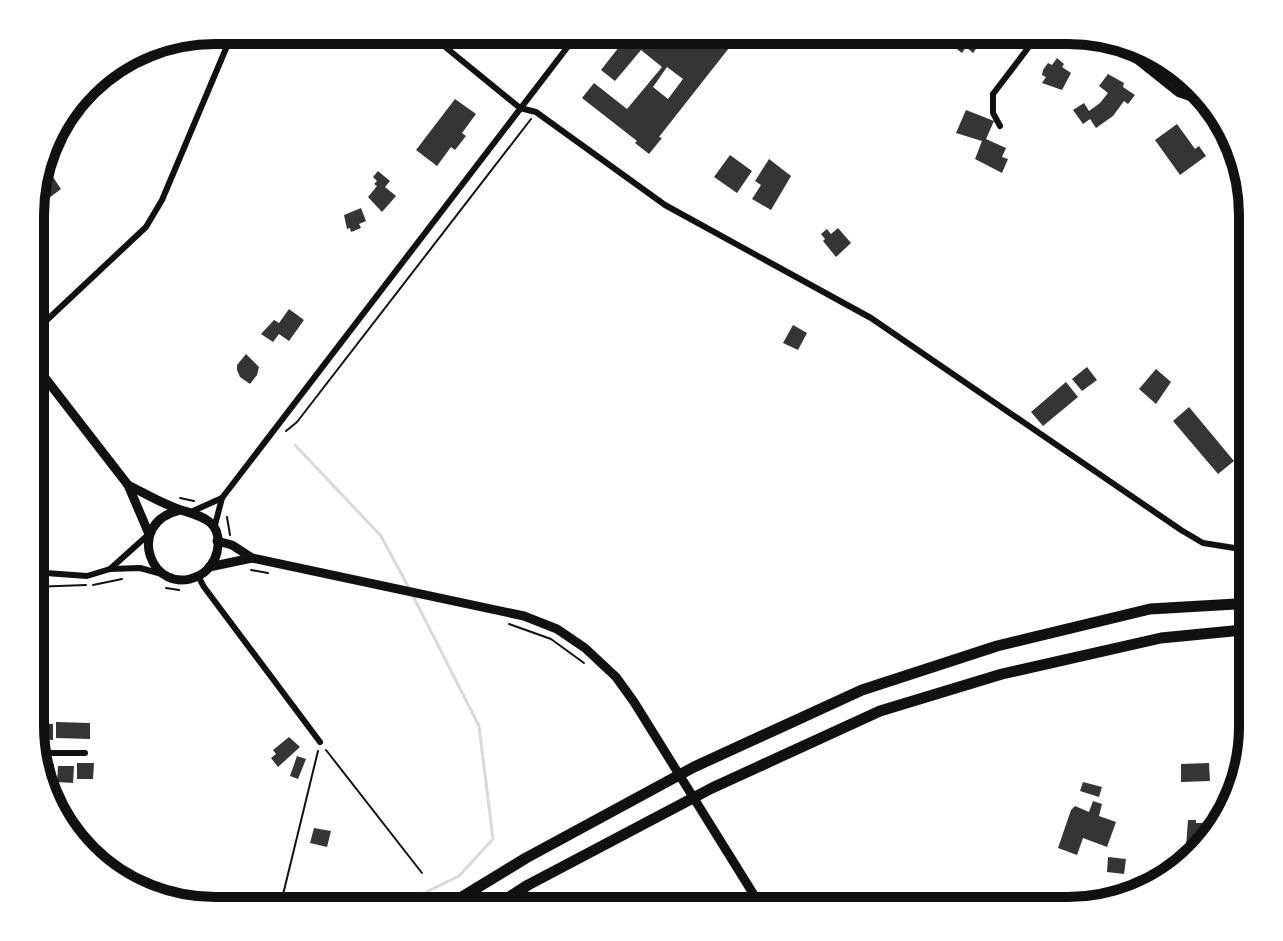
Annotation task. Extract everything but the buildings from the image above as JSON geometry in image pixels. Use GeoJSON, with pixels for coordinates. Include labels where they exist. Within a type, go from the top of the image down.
{"type":"FeatureCollection","features":[{"type":"Feature","properties":{"kind":"highway"},"geometry":{"type":"LineString","coordinates":[[462,897],[526,858],[694,767],[862,690],[997,646],[1150,609],[1239,604]]}},
{"type":"Feature","properties":{"kind":"highway"},"geometry":{"type":"LineString","coordinates":[[509,897],[712,788],[880,711],[1002,674],[1161,638],[1239,630]]}},
{"type":"Feature","properties":{"kind":"main road"},"geometry":{"type":"LineString","coordinates":[[44,376],[128,485],[149,534],[149,555],[155,566],[175,579],[198,576],[209,567],[214,560],[217,541],[214,529],[201,515],[180,510],[128,485]]}},
{"type":"Feature","properties":{"kind":"main road"},"geometry":{"type":"LineString","coordinates":[[149,534],[161,517],[180,510]]}},
{"type":"Feature","properties":{"kind":"main road"},"geometry":{"type":"LineString","coordinates":[[217,541],[232,545],[252,558],[524,616],[557,629],[601,662],[634,702],[756,897]]}},
{"type":"Feature","properties":{"kind":"main road"},"geometry":{"type":"LineString","coordinates":[[209,567],[252,558]]}},
{"type":"Feature","properties":{"kind":"street"},"geometry":{"type":"LineString","coordinates":[[44,323],[146,227],[162,200],[228,44]]}},
{"type":"Feature","properties":{"kind":"street"},"geometry":{"type":"LineString","coordinates":[[442,44],[520,108],[536,112],[665,205],[871,318],[1181,530],[1203,543],[1239,549]]}},
{"type":"Feature","properties":{"kind":"street"},"geometry":{"type":"LineString","coordinates":[[214,529],[222,498],[570,44]]}},
{"type":"Feature","properties":{"kind":"street"},"geometry":{"type":"LineString","coordinates":[[1000,126],[993,113],[993,94],[1031,44]]}},
{"type":"Feature","properties":{"kind":"street"},"geometry":{"type":"LineString","coordinates":[[1131,56],[1178,94],[1195,100]]}},
{"type":"Feature","properties":{"kind":"street"},"geometry":{"type":"LineString","coordinates":[[193,511],[222,498]]}},
{"type":"Feature","properties":{"kind":"street"},"geometry":{"type":"LineString","coordinates":[[110,569],[149,534]]}},
{"type":"Feature","properties":{"kind":"street"},"geometry":{"type":"LineString","coordinates":[[44,573],[87,576],[110,569],[140,568],[164,574]]}},
{"type":"Feature","properties":{"kind":"street"},"geometry":{"type":"LineString","coordinates":[[198,576],[320,742]]}},
{"type":"Feature","properties":{"kind":"street"},"geometry":{"type":"LineString","coordinates":[[46,753],[85,753]]}},
{"type":"Feature","properties":{"kind":"path"},"geometry":{"type":"LineString","coordinates":[[277,438],[297,422],[536,112]]}},
{"type":"Feature","properties":{"kind":"path"},"geometry":{"type":"LineString","coordinates":[[226,517],[232,545]]}},
{"type":"Feature","properties":{"kind":"path"},"geometry":{"type":"LineString","coordinates":[[247,569],[271,574]]}},
{"type":"Feature","properties":{"kind":"path"},"geometry":{"type":"LineString","coordinates":[[165,588],[174,591],[204,587]]}},
{"type":"Feature","properties":{"kind":"path"},"geometry":{"type":"LineString","coordinates":[[505,624],[551,639],[586,664]]}},
{"type":"Feature","properties":{"kind":"path"},"geometry":{"type":"LineString","coordinates":[[320,742],[422,873]]}},
{"type":"Feature","properties":{"kind":"path"},"geometry":{"type":"LineString","coordinates":[[282,897],[320,742]]}},
{"type":"Feature","properties":{"kind":"waterway"},"geometry":{"type":"LineString","coordinates":[[295,445],[381,536],[409,588]]}},
{"type":"Feature","properties":{"kind":"waterway"},"geometry":{"type":"LineString","coordinates":[[412,594],[479,726],[493,839],[459,876],[416,897]]}}]}
